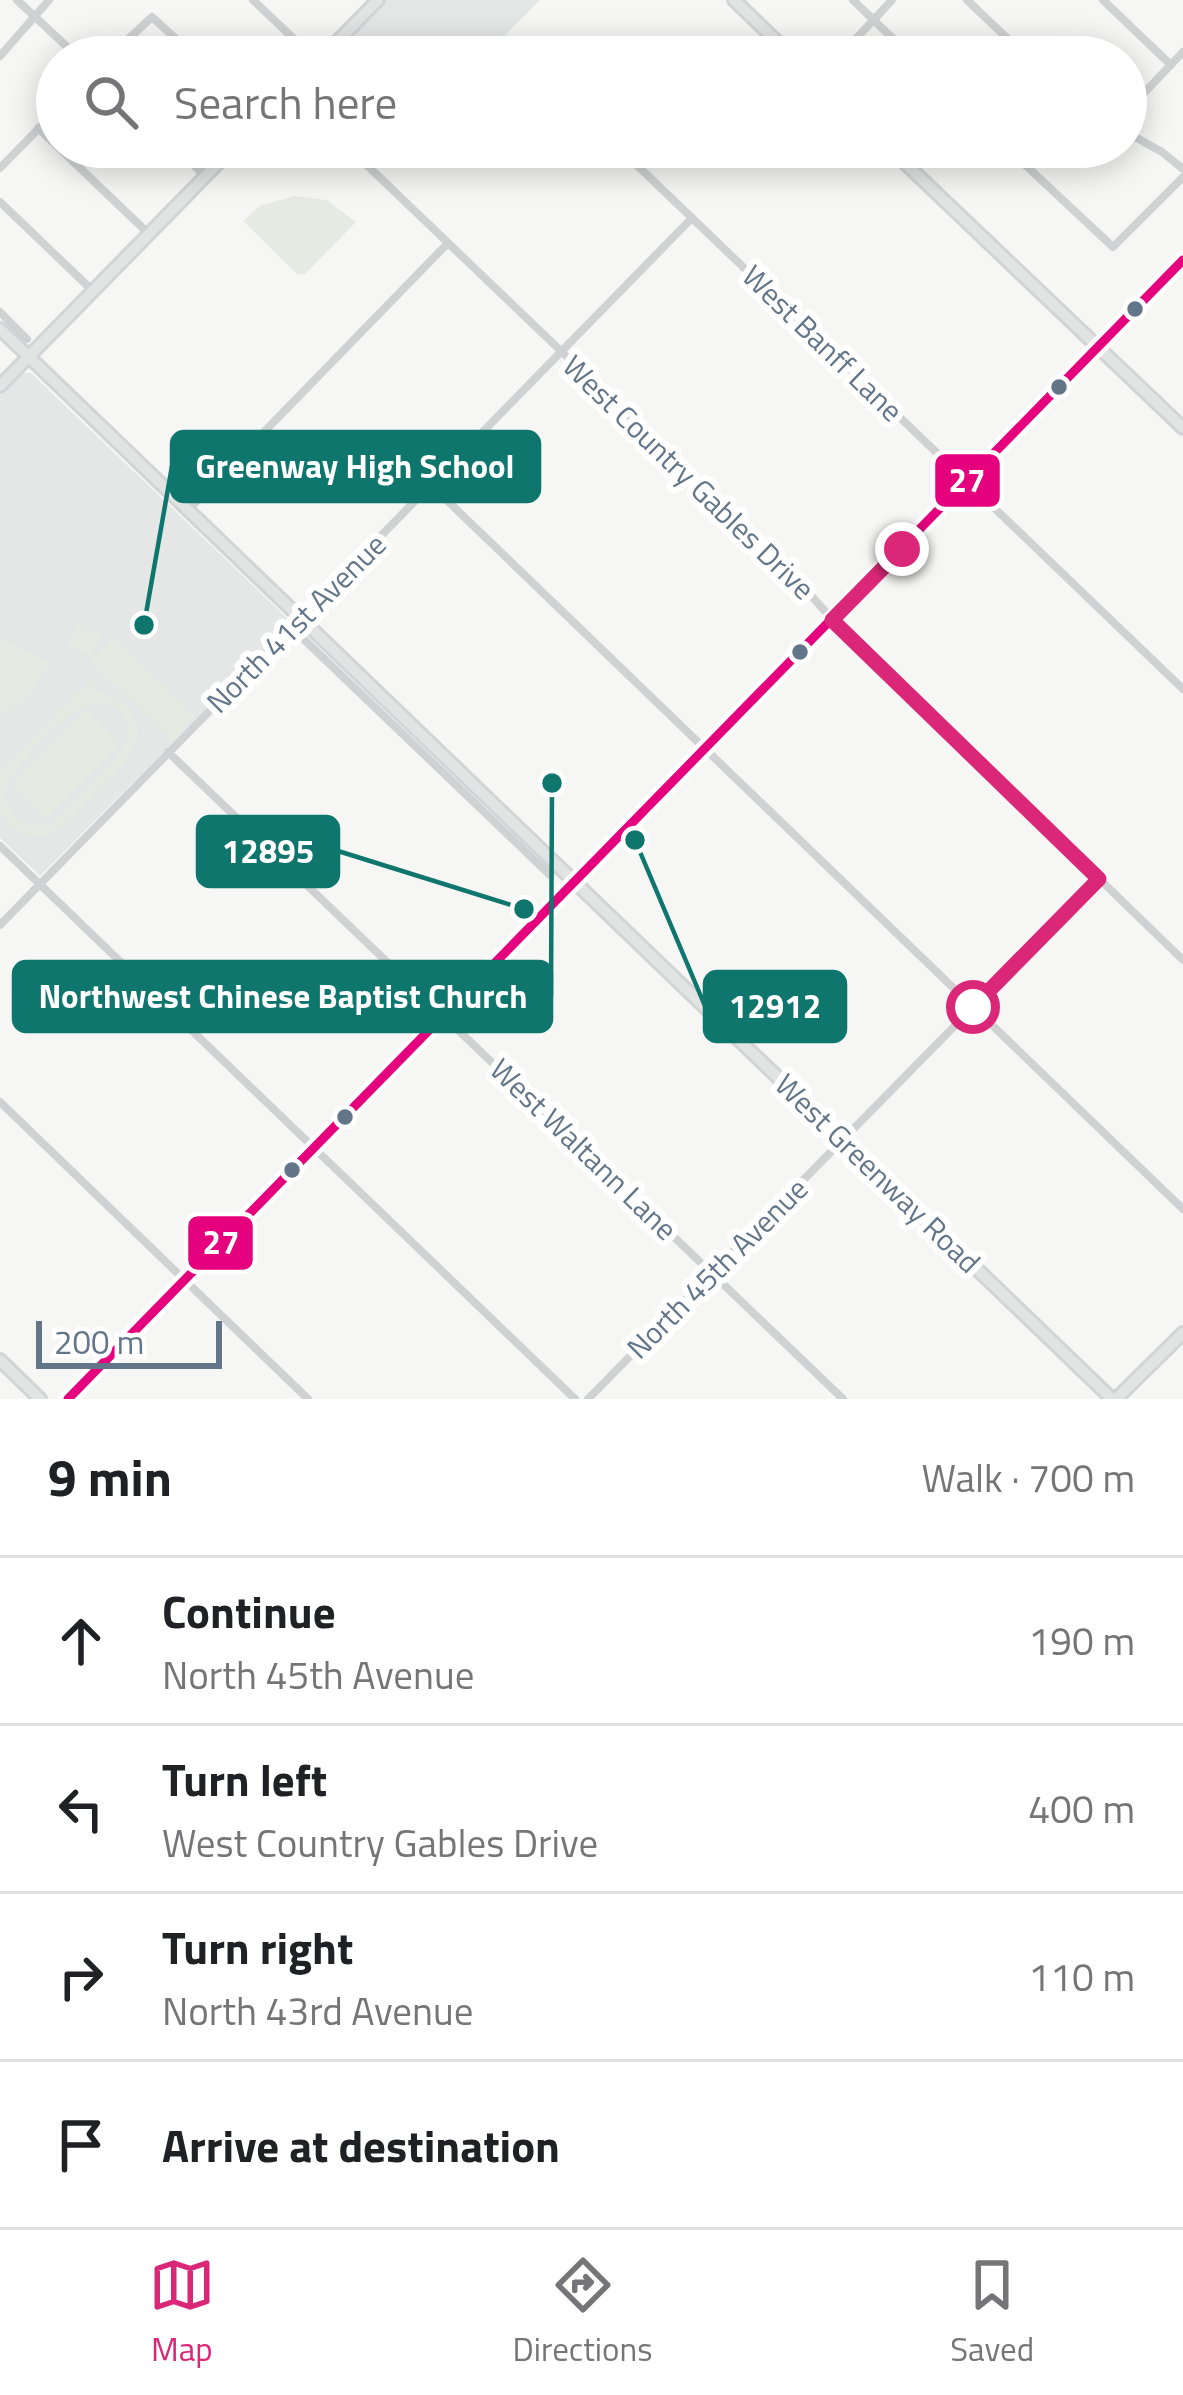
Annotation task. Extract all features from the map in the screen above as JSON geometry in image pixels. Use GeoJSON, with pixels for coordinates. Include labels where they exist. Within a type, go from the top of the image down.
{"type":"FeatureCollection","features":[{"type":"Feature","properties":{"kind":"main road"},"geometry":{"type":"LineString","coordinates":[[734,0],[771,36]]}},
{"type":"Feature","properties":{"kind":"main road"},"geometry":{"type":"LineString","coordinates":[[338,36],[372,2]]}},
{"type":"Feature","properties":{"kind":"main road"},"geometry":{"type":"LineString","coordinates":[[0,386],[214,168]]}},
{"type":"Feature","properties":{"kind":"main road"},"geometry":{"type":"LineString","coordinates":[[910,168],[1183,428]]}},
{"type":"Feature","properties":{"kind":"main road"},"geometry":{"type":"LineString","coordinates":[[68,1399],[1183,260]]}},
{"type":"Feature","properties":{"kind":"main road","name":"West Greenway Road"},"geometry":{"type":"LineString","coordinates":[[0,329],[1114,1399]]}},
{"type":"Feature","properties":{"kind":"main road"},"geometry":{"type":"LineString","coordinates":[[1114,1399],[1183,1333]]}},
{"type":"Feature","properties":{"kind":"main road"},"geometry":{"type":"LineString","coordinates":[[0,1360],[40,1399]]}},
{"type":"Feature","properties":{"kind":"street"},"geometry":{"type":"LineString","coordinates":[[17,0],[55,36]]}},
{"type":"Feature","properties":{"kind":"street"},"geometry":{"type":"LineString","coordinates":[[0,56],[49,0]]}},
{"type":"Feature","properties":{"kind":"street"},"geometry":{"type":"LineString","coordinates":[[253,0],[293,36]]}},
{"type":"Feature","properties":{"kind":"street"},"geometry":{"type":"LineString","coordinates":[[853,0],[890,36]]}},
{"type":"Feature","properties":{"kind":"street"},"geometry":{"type":"LineString","coordinates":[[859,36],[892,0]]}},
{"type":"Feature","properties":{"kind":"street"},"geometry":{"type":"LineString","coordinates":[[967,0],[1006,36]]}},
{"type":"Feature","properties":{"kind":"street"},"geometry":{"type":"LineString","coordinates":[[1103,0],[1110,14],[1136,36]]}},
{"type":"Feature","properties":{"kind":"street"},"geometry":{"type":"LineString","coordinates":[[132,36],[152,17],[173,36]]}},
{"type":"Feature","properties":{"kind":"street"},"geometry":{"type":"LineString","coordinates":[[765,36],[768,33]]}},
{"type":"Feature","properties":{"kind":"street"},"geometry":{"type":"LineString","coordinates":[[1147,45],[1171,65]]}},
{"type":"Feature","properties":{"kind":"street"},"geometry":{"type":"LineString","coordinates":[[1147,90],[1183,52]]}},
{"type":"Feature","properties":{"kind":"street"},"geometry":{"type":"LineString","coordinates":[[0,168],[36,130]]}},
{"type":"Feature","properties":{"kind":"street"},"geometry":{"type":"LineString","coordinates":[[1028,168],[1113,248],[1183,173],[1147,144]]}},
{"type":"Feature","properties":{"kind":"street"},"geometry":{"type":"LineString","coordinates":[[79,168],[149,234]]}},
{"type":"Feature","properties":{"kind":"street"},"geometry":{"type":"LineString","coordinates":[[197,168],[206,176]]}},
{"type":"Feature","properties":{"kind":"street","name":"West Country Gables Drive"},"geometry":{"type":"LineString","coordinates":[[370,168],[780,561],[832,620],[1183,960]]}},
{"type":"Feature","properties":{"kind":"street","name":"West Banff Lane"},"geometry":{"type":"LineString","coordinates":[[640,168],[1183,688]]}},
{"type":"Feature","properties":{"kind":"street"},"geometry":{"type":"LineString","coordinates":[[0,202],[93,291]]}},
{"type":"Feature","properties":{"kind":"street","name":"North 41st Avenue"},"geometry":{"type":"LineString","coordinates":[[0,925],[692,218]]}},
{"type":"Feature","properties":{"kind":"street"},"geometry":{"type":"LineString","coordinates":[[188,510],[448,243]]}},
{"type":"Feature","properties":{"kind":"street"},"geometry":{"type":"LineString","coordinates":[[0,312],[27,339]]}},
{"type":"Feature","properties":{"kind":"street"},"geometry":{"type":"LineString","coordinates":[[431,485],[1183,1209]]}},
{"type":"Feature","properties":{"kind":"street"},"geometry":{"type":"LineString","coordinates":[[292,628],[550,875]]}},
{"type":"Feature","properties":{"kind":"street","name":"West Waltann Lane"},"geometry":{"type":"LineString","coordinates":[[168,752],[843,1399]]}},
{"type":"Feature","properties":{"kind":"street"},"geometry":{"type":"LineString","coordinates":[[0,846],[575,1399]]}},
{"type":"Feature","properties":{"kind":"street"},"geometry":{"type":"LineString","coordinates":[[530,856],[540,846]]}},
{"type":"Feature","properties":{"kind":"street","name":"North 45th Avenue"},"geometry":{"type":"LineString","coordinates":[[588,1399],[1099,879]]}},
{"type":"Feature","properties":{"kind":"street"},"geometry":{"type":"LineString","coordinates":[[0,1102],[308,1399]]}},
{"type":"Feature","properties":{"kind":"shaded area"},"geometry":{"type":"Polygon","coordinates":[[[386,0],[540,0],[505,36],[351,36],[386,0]]]}},
{"type":"Feature","properties":{"kind":"shaded area"},"geometry":{"type":"Polygon","coordinates":[[[295,196],[326,200],[356,222],[305,274],[297,274],[243,221],[259,206],[295,196]]]}},
{"type":"Feature","properties":{"kind":"shaded area"},"geometry":{"type":"Polygon","coordinates":[[[21,373],[31,373],[289,620],[40,876],[0,838],[0,394],[21,373]]]}},
{"type":"Feature","properties":{"kind":"shaded area"},"geometry":{"type":"Polygon","coordinates":[[[79,624],[100,634],[90,655],[69,645],[79,624]]]}},
{"type":"Feature","properties":{"kind":"shaded area"},"geometry":{"type":"Polygon","coordinates":[[[114,638],[195,716],[172,741],[90,662],[114,638]]]}},
{"type":"Feature","properties":{"kind":"shaded area"},"geometry":{"type":"Polygon","coordinates":[[[0,639],[50,662],[24,699],[0,712],[0,639]]]}},
{"type":"Feature","properties":{"kind":"shaded area"},"geometry":{"type":"Polygon","coordinates":[[[89,681],[96,687],[93,692],[124,704],[137,727],[137,739],[126,761],[54,832],[27,834],[4,819],[0,772],[89,681]],[[99,702],[87,706],[57,726],[27,756],[4,798],[19,821],[35,826],[52,822],[109,766],[128,730],[117,709],[99,702]]]}},
{"type":"Feature","properties":{"kind":"shaded area"},"geometry":{"type":"Polygon","coordinates":[[[86,709],[121,743],[46,819],[12,784],[86,709]]]}},
{"type":"Feature","properties":{"kind":"transit line","name":"27"},"geometry":{"type":"LineString","coordinates":[[68,1399],[1183,260]]}},
{"type":"Feature","properties":{"kind":"place","name":"Greenway High School"},"geometry":{"type":"Point","coordinates":[144,625]}},
{"type":"Feature","properties":{"kind":"place","name":"Northwest Chinese Baptist Church"},"geometry":{"type":"Point","coordinates":[552,783]}},
{"type":"Feature","properties":{"kind":"place","name":"12912"},"geometry":{"type":"Point","coordinates":[635,840]}},
{"type":"Feature","properties":{"kind":"place","name":"12895"},"geometry":{"type":"Point","coordinates":[524,909]}},
{"type":"Feature","properties":{"kind":"route"},"geometry":{"type":"LineString","coordinates":[[902,549],[832,620],[1099,879],[973,1007]]}}]}
